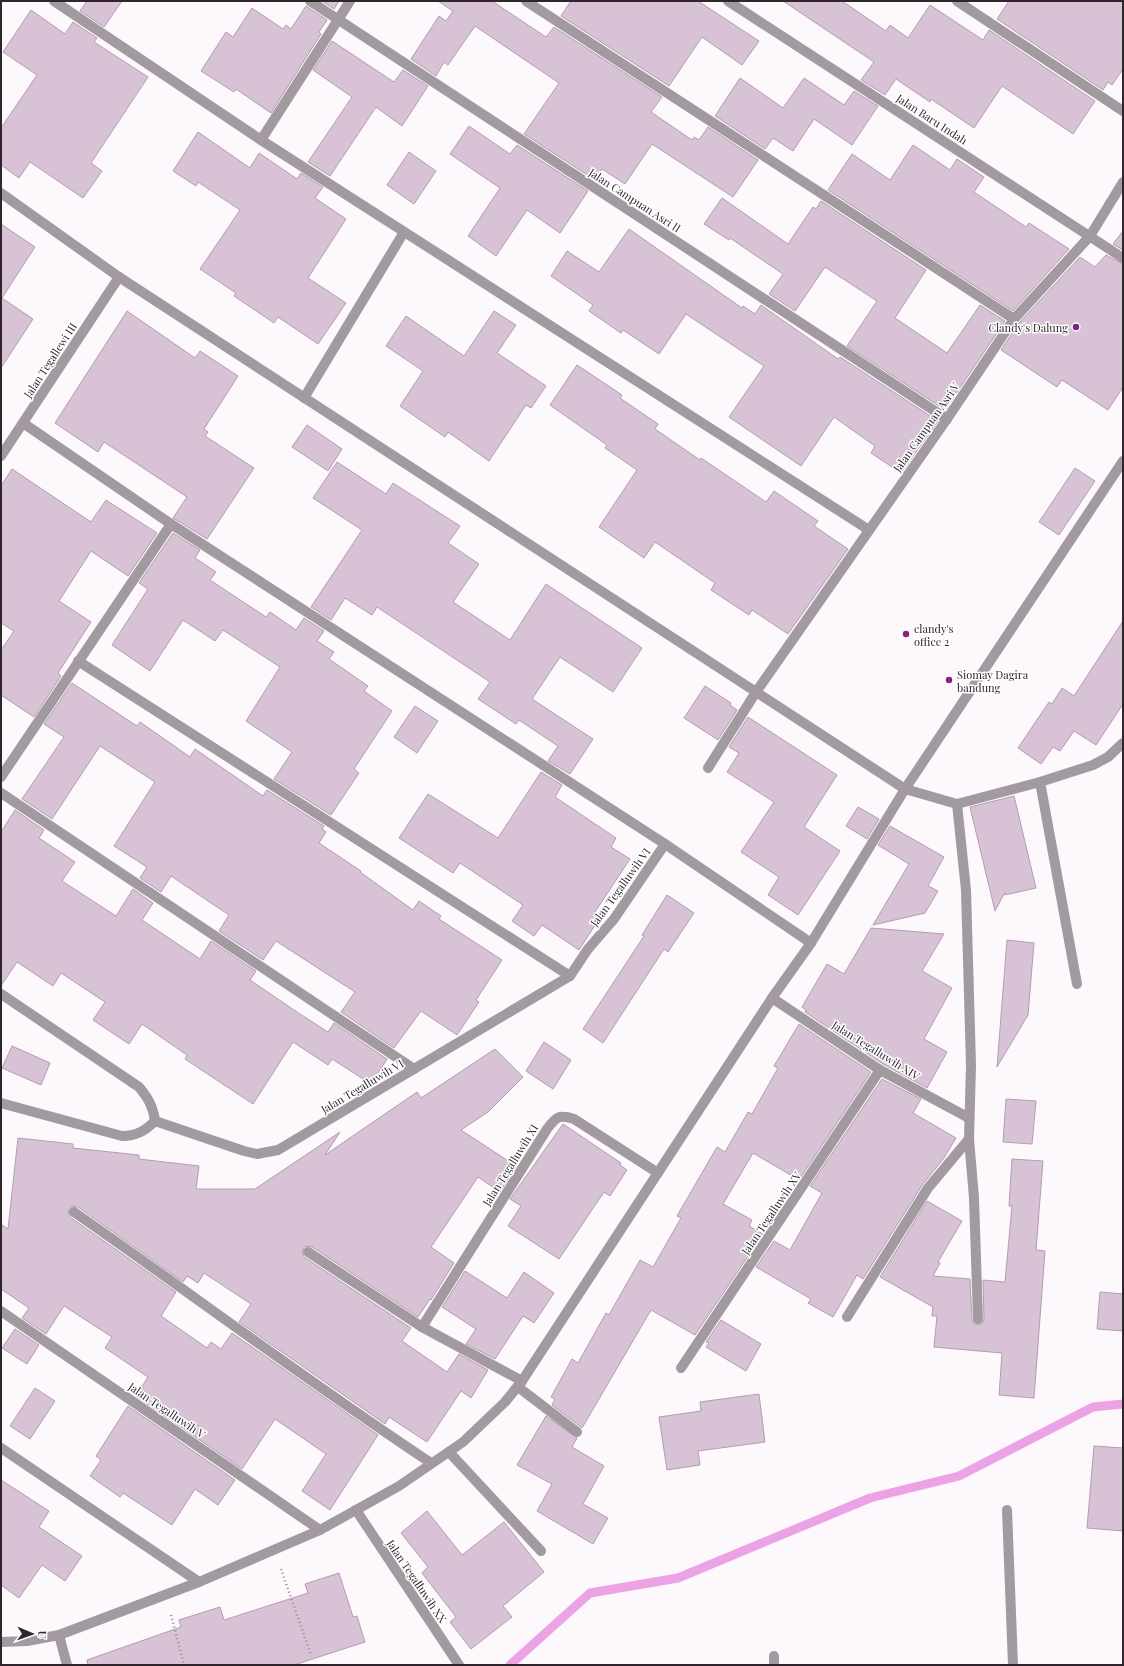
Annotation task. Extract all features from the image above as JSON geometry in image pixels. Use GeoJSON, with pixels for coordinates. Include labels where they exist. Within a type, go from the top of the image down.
{"type":"FeatureCollection","features":[{"type":"Feature","properties":{"kind":"street"},"geometry":{"type":"LineString","coordinates":[[54,1],[261,140],[868,530]]}},
{"type":"Feature","properties":{"kind":"street","name":"Jalan Campuan Asri II"},"geometry":{"type":"LineString","coordinates":[[310,1],[947,419]]}},
{"type":"Feature","properties":{"kind":"street"},"geometry":{"type":"LineString","coordinates":[[261,140],[350,1]]}},
{"type":"Feature","properties":{"kind":"street"},"geometry":{"type":"LineString","coordinates":[[526,1],[1014,319]]}},
{"type":"Feature","properties":{"kind":"street","name":"Jalan Baru Indah"},"geometry":{"type":"LineString","coordinates":[[728,1],[1123,258]]}},
{"type":"Feature","properties":{"kind":"street"},"geometry":{"type":"LineString","coordinates":[[957,1],[1123,111]]}},
{"type":"Feature","properties":{"kind":"street","name":"Jalan Campuan Asri V"},"geometry":{"type":"LineString","coordinates":[[708,768],[756,692],[947,419],[1014,319],[1090,236],[1123,182]]}},
{"type":"Feature","properties":{"kind":"street"},"geometry":{"type":"LineString","coordinates":[[1,193],[119,277],[905,789],[957,804],[1040,782],[1093,765],[1108,757],[1123,743]]}},
{"type":"Feature","properties":{"kind":"street"},"geometry":{"type":"LineString","coordinates":[[304,398],[404,232]]}},
{"type":"Feature","properties":{"kind":"street","name":"Jalan Tegallewi III"},"geometry":{"type":"LineString","coordinates":[[1,456],[119,277]]}},
{"type":"Feature","properties":{"kind":"street"},"geometry":{"type":"LineString","coordinates":[[23,423],[171,524],[666,844],[811,942]]}},
{"type":"Feature","properties":{"kind":"street"},"geometry":{"type":"LineString","coordinates":[[1,1642],[27,1641],[59,1635],[199,1582],[320,1530],[399,1486],[463,1442],[505,1402],[520,1384],[772,998],[811,942],[905,789],[1123,461]]}},
{"type":"Feature","properties":{"kind":"street"},"geometry":{"type":"LineString","coordinates":[[1,777],[171,524]]}},
{"type":"Feature","properties":{"kind":"street"},"geometry":{"type":"LineString","coordinates":[[78,661],[570,976]]}},
{"type":"Feature","properties":{"kind":"street"},"geometry":{"type":"LineString","coordinates":[[1040,782],[1077,984]]}},
{"type":"Feature","properties":{"kind":"street"},"geometry":{"type":"LineString","coordinates":[[1,793],[414,1069]]}},
{"type":"Feature","properties":{"kind":"street"},"geometry":{"type":"LineString","coordinates":[[957,804],[966,898],[970,1057],[969,1118],[974,1198],[978,1319]]}},
{"type":"Feature","properties":{"kind":"street","name":"Jalan Tegalluwih VI"},"geometry":{"type":"LineString","coordinates":[[155,1121],[257,1154],[278,1150],[570,976],[588,949],[614,919],[666,844]]}},
{"type":"Feature","properties":{"kind":"street"},"geometry":{"type":"LineString","coordinates":[[1,994],[139,1086],[149,1099],[153,1109],[155,1121],[142,1132],[130,1136],[122,1136],[1,1103]]}},
{"type":"Feature","properties":{"kind":"street","name":"Jalan Tegalluwih XIV"},"geometry":{"type":"LineString","coordinates":[[772,998],[880,1070],[969,1118]]}},
{"type":"Feature","properties":{"kind":"street","name":"Jalan Tegalluwih XV"},"geometry":{"type":"LineString","coordinates":[[681,1368],[880,1070]]}},
{"type":"Feature","properties":{"kind":"street","name":"Jalan Tegalluwih XI"},"geometry":{"type":"LineString","coordinates":[[422,1327],[547,1129],[556,1119],[564,1116],[574,1119],[658,1173]]}},
{"type":"Feature","properties":{"kind":"street"},"geometry":{"type":"LineString","coordinates":[[847,1317],[928,1188],[970,1139]]}},
{"type":"Feature","properties":{"kind":"street"},"geometry":{"type":"LineString","coordinates":[[74,1212],[189,1292],[340,1403],[431,1463]]}},
{"type":"Feature","properties":{"kind":"street"},"geometry":{"type":"LineString","coordinates":[[308,1252],[422,1327],[520,1384],[577,1432]]}},
{"type":"Feature","properties":{"kind":"street","name":"Jalan Tegalluwih V"},"geometry":{"type":"LineString","coordinates":[[1,1311],[320,1530]]}},
{"type":"Feature","properties":{"kind":"street"},"geometry":{"type":"LineString","coordinates":[[1,1448],[199,1582]]}},
{"type":"Feature","properties":{"kind":"street"},"geometry":{"type":"LineString","coordinates":[[448,1452],[541,1552]]}},
{"type":"Feature","properties":{"kind":"street","name":"Jalan Tegalluwih XX"},"geometry":{"type":"LineString","coordinates":[[356,1510],[459,1665]]}},
{"type":"Feature","properties":{"kind":"street"},"geometry":{"type":"LineString","coordinates":[[1007,1510],[1013,1665]]}},
{"type":"Feature","properties":{"kind":"street"},"geometry":{"type":"LineString","coordinates":[[59,1635],[67,1665]]}},
{"type":"Feature","properties":{"kind":"path"},"geometry":{"type":"LineString","coordinates":[[275,1549],[311,1655]]}},
{"type":"Feature","properties":{"kind":"path"},"geometry":{"type":"LineString","coordinates":[[165,1595],[184,1665]]}},
{"type":"Feature","properties":{"kind":"building"},"geometry":{"type":"Polygon","coordinates":[[[87,1],[122,1],[104,27],[80,11],[87,1]]]}},
{"type":"Feature","properties":{"kind":"building"},"geometry":{"type":"Polygon","coordinates":[[[322,1],[339,1],[334,9],[322,1]]]}},
{"type":"Feature","properties":{"kind":"building"},"geometry":{"type":"Polygon","coordinates":[[[438,1],[492,1],[546,37],[554,27],[662,97],[651,112],[692,140],[694,137],[699,140],[708,127],[758,160],[733,197],[652,144],[625,184],[602,169],[595,180],[524,134],[559,83],[475,26],[448,65],[444,62],[436,76],[411,59],[439,16],[446,21],[453,11],[438,1]]]}},
{"type":"Feature","properties":{"kind":"building"},"geometry":{"type":"Polygon","coordinates":[[[571,1],[698,1],[759,41],[742,65],[702,37],[669,86],[561,16],[571,1]]]}},
{"type":"Feature","properties":{"kind":"building"},"geometry":{"type":"Polygon","coordinates":[[[783,1],[842,1],[886,31],[890,25],[908,38],[930,5],[983,40],[989,30],[1095,101],[1073,134],[1002,86],[974,128],[931,99],[930,102],[896,79],[885,95],[861,80],[874,62],[783,1]]]}},
{"type":"Feature","properties":{"kind":"building"},"geometry":{"type":"Polygon","coordinates":[[[1009,1],[1123,1],[1123,69],[1112,85],[1108,82],[1103,90],[997,19],[1009,1]]]}},
{"type":"Feature","properties":{"kind":"building"},"geometry":{"type":"Polygon","coordinates":[[[306,6],[327,20],[319,32],[321,34],[271,113],[236,89],[234,92],[201,71],[226,32],[233,37],[252,8],[283,29],[286,25],[291,29],[306,6]]]}},
{"type":"Feature","properties":{"kind":"building"},"geometry":{"type":"Polygon","coordinates":[[[31,10],[65,34],[73,22],[97,38],[94,42],[148,77],[91,163],[102,171],[83,198],[30,162],[19,178],[1,165],[1,128],[37,75],[3,52],[31,10]]]}},
{"type":"Feature","properties":{"kind":"building"},"geometry":{"type":"Polygon","coordinates":[[[332,41],[394,82],[403,70],[428,86],[402,126],[376,107],[330,176],[308,162],[352,97],[313,70],[332,41]]]}},
{"type":"Feature","properties":{"kind":"building"},"geometry":{"type":"Polygon","coordinates":[[[740,78],[783,108],[804,78],[844,105],[854,91],[878,106],[852,145],[814,119],[793,151],[773,138],[765,149],[715,116],[740,78]]]}},
{"type":"Feature","properties":{"kind":"building"},"geometry":{"type":"Polygon","coordinates":[[[469,126],[510,154],[517,145],[588,191],[560,233],[527,210],[496,256],[468,236],[500,188],[450,154],[469,126]]]}},
{"type":"Feature","properties":{"kind":"building"},"geometry":{"type":"Polygon","coordinates":[[[198,132],[250,168],[259,153],[297,179],[301,173],[323,187],[315,198],[346,219],[308,278],[346,303],[318,344],[278,317],[274,323],[234,296],[236,293],[200,269],[240,210],[198,182],[196,186],[173,171],[198,132]]]}},
{"type":"Feature","properties":{"kind":"building"},"geometry":{"type":"Polygon","coordinates":[[[913,145],[950,170],[957,159],[984,177],[974,192],[1026,227],[1029,223],[1069,249],[1013,311],[828,190],[852,154],[890,180],[913,145]]]}},
{"type":"Feature","properties":{"kind":"building"},"geometry":{"type":"Polygon","coordinates":[[[409,152],[436,171],[414,204],[387,185],[409,152]]]}},
{"type":"Feature","properties":{"kind":"building"},"geometry":{"type":"Polygon","coordinates":[[[722,198],[788,244],[813,207],[816,209],[821,201],[926,270],[895,318],[947,353],[980,305],[1005,321],[945,410],[847,346],[877,301],[825,267],[795,311],[769,294],[783,274],[730,238],[729,240],[704,224],[722,198]]]}},
{"type":"Feature","properties":{"kind":"building"},"geometry":{"type":"Polygon","coordinates":[[[1,224],[35,247],[2,298],[33,319],[1,368],[1,224]]]}},
{"type":"Feature","properties":{"kind":"building"},"geometry":{"type":"Polygon","coordinates":[[[629,229],[742,308],[743,306],[755,314],[761,305],[838,359],[840,357],[938,421],[901,473],[871,453],[875,446],[834,417],[801,466],[729,417],[764,366],[686,314],[659,354],[623,330],[621,333],[589,311],[593,305],[551,276],[567,251],[599,272],[629,229]]]}},
{"type":"Feature","properties":{"kind":"building"},"geometry":{"type":"Polygon","coordinates":[[[1123,231],[1123,250],[1113,244],[1123,231]]]}},
{"type":"Feature","properties":{"kind":"building"},"geometry":{"type":"Polygon","coordinates":[[[1106,255],[1123,264],[1123,387],[1108,410],[1062,380],[1057,387],[1001,350],[1019,323],[1080,257],[1095,267],[1106,255]]]}},
{"type":"Feature","properties":{"kind":"building"},"geometry":{"type":"Polygon","coordinates":[[[127,311],[195,358],[200,351],[238,376],[204,429],[208,432],[205,436],[254,468],[207,539],[173,518],[187,497],[104,442],[98,452],[55,423],[127,311]]]}},
{"type":"Feature","properties":{"kind":"building"},"geometry":{"type":"Polygon","coordinates":[[[494,311],[516,325],[497,353],[546,386],[531,408],[526,405],[489,461],[448,432],[445,437],[400,406],[423,371],[386,346],[406,316],[464,356],[494,311]]]}},
{"type":"Feature","properties":{"kind":"building"},"geometry":{"type":"Polygon","coordinates":[[[577,365],[622,395],[620,398],[658,424],[655,429],[700,460],[701,458],[766,502],[774,491],[818,521],[814,526],[848,549],[788,634],[752,610],[749,615],[711,590],[715,583],[655,542],[644,558],[599,527],[637,470],[605,448],[607,445],[550,405],[577,365]]]}},
{"type":"Feature","properties":{"kind":"building"},"geometry":{"type":"Polygon","coordinates":[[[307,425],[342,449],[328,471],[292,447],[307,425]]]}},
{"type":"Feature","properties":{"kind":"building"},"geometry":{"type":"Polygon","coordinates":[[[337,462],[386,494],[393,483],[460,526],[448,543],[479,564],[453,602],[510,640],[546,584],[642,648],[613,692],[560,657],[532,699],[593,739],[570,774],[548,761],[558,746],[519,720],[516,724],[478,699],[490,682],[377,607],[372,615],[345,598],[331,620],[311,607],[362,530],[313,498],[337,462]]]}},
{"type":"Feature","properties":{"kind":"building"},"geometry":{"type":"Polygon","coordinates":[[[1075,468],[1095,481],[1059,535],[1039,522],[1075,468]]]}},
{"type":"Feature","properties":{"kind":"building"},"geometry":{"type":"Polygon","coordinates":[[[12,469],[91,522],[106,500],[157,533],[128,576],[91,551],[59,601],[91,622],[58,673],[61,676],[34,717],[1,695],[1,650],[14,631],[1,623],[1,486],[12,469]]]}},
{"type":"Feature","properties":{"kind":"building"},"geometry":{"type":"Polygon","coordinates":[[[173,533],[200,550],[195,558],[216,572],[210,580],[266,617],[270,612],[296,630],[304,618],[324,631],[317,641],[334,652],[329,659],[368,686],[364,691],[392,711],[354,769],[359,773],[331,815],[274,779],[292,752],[246,721],[280,667],[223,630],[215,641],[183,620],[150,671],[112,645],[148,589],[139,583],[173,533]]]}},
{"type":"Feature","properties":{"kind":"building"},"geometry":{"type":"Polygon","coordinates":[[[1123,621],[1123,704],[1096,745],[1074,731],[1060,751],[1053,747],[1041,764],[1018,748],[1049,702],[1052,704],[1062,688],[1074,696],[1123,621]]]}},
{"type":"Feature","properties":{"kind":"building"},"geometry":{"type":"Polygon","coordinates":[[[72,683],[137,726],[140,722],[190,757],[195,749],[263,796],[267,790],[324,826],[322,829],[326,832],[319,843],[361,871],[360,872],[413,910],[419,901],[441,916],[439,919],[502,960],[476,1000],[479,1002],[457,1035],[421,1011],[394,1048],[341,1012],[355,992],[276,941],[263,960],[219,931],[229,915],[171,876],[161,892],[140,878],[147,867],[114,846],[155,782],[100,746],[52,819],[22,799],[64,737],[44,724],[72,683]]]}},
{"type":"Feature","properties":{"kind":"building"},"geometry":{"type":"Polygon","coordinates":[[[705,686],[731,703],[730,705],[737,710],[718,740],[684,718],[705,686]]]}},
{"type":"Feature","properties":{"kind":"building"},"geometry":{"type":"Polygon","coordinates":[[[415,706],[438,721],[417,753],[394,737],[415,706]]]}},
{"type":"Feature","properties":{"kind":"building"},"geometry":{"type":"Polygon","coordinates":[[[748,717],[837,775],[804,827],[840,851],[798,915],[768,895],[779,877],[741,852],[774,802],[727,772],[739,753],[729,747],[748,717]]]}},
{"type":"Feature","properties":{"kind":"building"},"geometry":{"type":"Polygon","coordinates":[[[541,772],[562,785],[555,797],[616,838],[611,847],[630,859],[593,915],[599,919],[579,950],[542,925],[534,936],[512,921],[523,905],[460,863],[453,873],[399,838],[428,794],[498,838],[541,772]]]}},
{"type":"Feature","properties":{"kind":"building"},"geometry":{"type":"Polygon","coordinates":[[[1014,796],[1036,888],[1005,895],[1005,892],[995,911],[970,807],[1014,796]]]}},
{"type":"Feature","properties":{"kind":"building"},"geometry":{"type":"Polygon","coordinates":[[[858,807],[879,819],[867,839],[846,826],[858,807]]]}},
{"type":"Feature","properties":{"kind":"building"},"geometry":{"type":"Polygon","coordinates":[[[15,810],[44,830],[39,838],[75,862],[62,881],[116,916],[133,889],[153,903],[142,920],[200,959],[211,941],[256,971],[250,980],[297,1012],[328,1032],[334,1023],[387,1059],[371,1084],[332,1059],[328,1065],[293,1042],[253,1104],[185,1059],[187,1055],[142,1024],[129,1044],[93,1020],[105,1002],[61,973],[53,986],[17,962],[1,986],[1,832],[15,810]]]}},
{"type":"Feature","properties":{"kind":"building"},"geometry":{"type":"Polygon","coordinates":[[[890,826],[944,857],[928,886],[938,891],[925,913],[873,925],[909,864],[878,845],[890,826]]]}},
{"type":"Feature","properties":{"kind":"building"},"geometry":{"type":"Polygon","coordinates":[[[667,895],[694,913],[668,952],[664,949],[603,1043],[583,1029],[644,936],[642,935],[667,895]]]}},
{"type":"Feature","properties":{"kind":"building"},"geometry":{"type":"Polygon","coordinates":[[[871,928],[944,934],[922,971],[952,988],[924,1039],[947,1052],[927,1088],[883,1064],[805,1012],[806,1010],[802,1007],[827,964],[844,974],[871,928]]]}},
{"type":"Feature","properties":{"kind":"building"},"geometry":{"type":"Polygon","coordinates":[[[1007,940],[1034,943],[1028,1015],[997,1067],[1007,940]]]}},
{"type":"Feature","properties":{"kind":"building"},"geometry":{"type":"Polygon","coordinates":[[[799,1024],[871,1072],[799,1180],[753,1153],[723,1204],[752,1220],[749,1226],[763,1234],[695,1335],[651,1310],[582,1428],[552,1405],[555,1399],[551,1397],[572,1359],[578,1363],[606,1313],[609,1315],[640,1260],[653,1267],[681,1218],[677,1216],[717,1147],[725,1152],[748,1112],[752,1114],[778,1068],[774,1066],[799,1024]]]}},
{"type":"Feature","properties":{"kind":"building"},"geometry":{"type":"Polygon","coordinates":[[[544,1042],[571,1060],[553,1089],[526,1071],[544,1042]]]}},
{"type":"Feature","properties":{"kind":"building"},"geometry":{"type":"Polygon","coordinates":[[[12,1046],[50,1063],[41,1085],[2,1068],[12,1046]]]}},
{"type":"Feature","properties":{"kind":"building"},"geometry":{"type":"Polygon","coordinates":[[[495,1049],[523,1077],[488,1112],[461,1130],[516,1166],[500,1192],[478,1177],[431,1247],[454,1263],[431,1300],[430,1299],[418,1317],[312,1247],[305,1246],[302,1251],[304,1257],[411,1328],[402,1341],[447,1372],[459,1354],[488,1370],[471,1398],[461,1391],[427,1442],[389,1417],[385,1424],[239,1322],[251,1304],[204,1273],[198,1283],[187,1276],[183,1282],[78,1207],[72,1206],[68,1211],[70,1217],[176,1292],[161,1316],[207,1348],[211,1342],[221,1349],[232,1333],[378,1435],[330,1510],[302,1491],[326,1454],[275,1419],[242,1469],[136,1396],[148,1377],[105,1348],[112,1337],[64,1306],[46,1334],[22,1318],[29,1308],[1,1289],[1,1224],[8,1229],[18,1138],[73,1144],[73,1148],[139,1155],[139,1159],[199,1166],[196,1189],[255,1189],[340,1132],[325,1155],[417,1092],[421,1098],[495,1049]]]}},
{"type":"Feature","properties":{"kind":"building"},"geometry":{"type":"Polygon","coordinates":[[[882,1079],[921,1099],[913,1113],[956,1138],[944,1158],[923,1184],[863,1279],[857,1275],[833,1317],[808,1303],[811,1299],[756,1267],[774,1241],[790,1250],[822,1193],[810,1186],[882,1079]]]}},
{"type":"Feature","properties":{"kind":"building"},"geometry":{"type":"Polygon","coordinates":[[[1006,1099],[1036,1101],[1032,1144],[1003,1142],[1006,1099]]]}},
{"type":"Feature","properties":{"kind":"building"},"geometry":{"type":"Polygon","coordinates":[[[563,1124],[621,1163],[620,1165],[627,1170],[610,1196],[604,1192],[559,1259],[508,1226],[521,1206],[510,1199],[563,1124]]]}},
{"type":"Feature","properties":{"kind":"building"},"geometry":{"type":"Polygon","coordinates":[[[1012,1159],[1043,1161],[1036,1250],[1045,1251],[1034,1398],[999,1395],[1002,1353],[934,1347],[937,1316],[932,1316],[933,1307],[880,1277],[927,1201],[962,1221],[938,1262],[940,1263],[933,1276],[970,1279],[972,1320],[975,1325],[982,1324],[984,1319],[983,1280],[1005,1282],[1012,1206],[1009,1206],[1012,1159]]]}},
{"type":"Feature","properties":{"kind":"building"},"geometry":{"type":"Polygon","coordinates":[[[465,1271],[507,1298],[524,1272],[554,1293],[534,1323],[523,1316],[495,1359],[466,1344],[476,1329],[442,1307],[465,1271]]]}},
{"type":"Feature","properties":{"kind":"building"},"geometry":{"type":"Polygon","coordinates":[[[1100,1292],[1123,1294],[1123,1331],[1097,1329],[1100,1292]]]}},
{"type":"Feature","properties":{"kind":"building"},"geometry":{"type":"Polygon","coordinates":[[[721,1320],[761,1344],[746,1371],[706,1347],[709,1343],[706,1342],[721,1320]]]}},
{"type":"Feature","properties":{"kind":"building"},"geometry":{"type":"Polygon","coordinates":[[[15,1329],[39,1345],[27,1364],[2,1348],[15,1329]]]}},
{"type":"Feature","properties":{"kind":"building"},"geometry":{"type":"Polygon","coordinates":[[[35,1388],[55,1401],[30,1439],[10,1426],[35,1388]]]}},
{"type":"Feature","properties":{"kind":"building"},"geometry":{"type":"Polygon","coordinates":[[[759,1394],[765,1442],[698,1451],[700,1465],[667,1470],[659,1417],[701,1411],[700,1402],[759,1394]]]}},
{"type":"Feature","properties":{"kind":"building"},"geometry":{"type":"Polygon","coordinates":[[[128,1406],[235,1480],[218,1505],[195,1489],[172,1525],[123,1493],[120,1497],[90,1476],[101,1460],[96,1456],[128,1406]]]}},
{"type":"Feature","properties":{"kind":"building"},"geometry":{"type":"Polygon","coordinates":[[[546,1416],[577,1438],[572,1447],[604,1466],[583,1504],[608,1518],[593,1544],[537,1511],[552,1484],[517,1465],[546,1416]]]}},
{"type":"Feature","properties":{"kind":"building"},"geometry":{"type":"Polygon","coordinates":[[[1094,1446],[1123,1448],[1123,1531],[1087,1528],[1094,1446]]]}},
{"type":"Feature","properties":{"kind":"building"},"geometry":{"type":"Polygon","coordinates":[[[1,1480],[49,1511],[39,1527],[82,1556],[65,1581],[42,1565],[19,1598],[1,1585],[1,1480]]]}},
{"type":"Feature","properties":{"kind":"building"},"geometry":{"type":"Polygon","coordinates":[[[427,1511],[462,1555],[504,1522],[544,1572],[503,1606],[512,1617],[471,1649],[450,1622],[456,1617],[422,1573],[428,1567],[401,1533],[427,1511]]]}},
{"type":"Feature","properties":{"kind":"building"},"geometry":{"type":"Polygon","coordinates":[[[339,1573],[353,1617],[357,1616],[365,1642],[294,1665],[88,1665],[87,1660],[181,1627],[179,1620],[220,1607],[224,1620],[308,1593],[305,1584],[339,1573]]]}},
{"type":"Feature","properties":{"kind":"waterway"},"geometry":{"type":"LineString","coordinates":[[510,1665],[590,1593],[678,1578],[870,1498],[959,1476],[1093,1407],[1123,1404]]}},
{"type":"Feature","properties":{"kind":"place","name":"Clandy's Dalung"},"geometry":{"type":"Point","coordinates":[1076,327]}},
{"type":"Feature","properties":{"kind":"place","name":"clandy's office 2"},"geometry":{"type":"Point","coordinates":[906,634]}},
{"type":"Feature","properties":{"kind":"place","name":"Siomay Dagira bandung"},"geometry":{"type":"Point","coordinates":[949,680]}}]}
